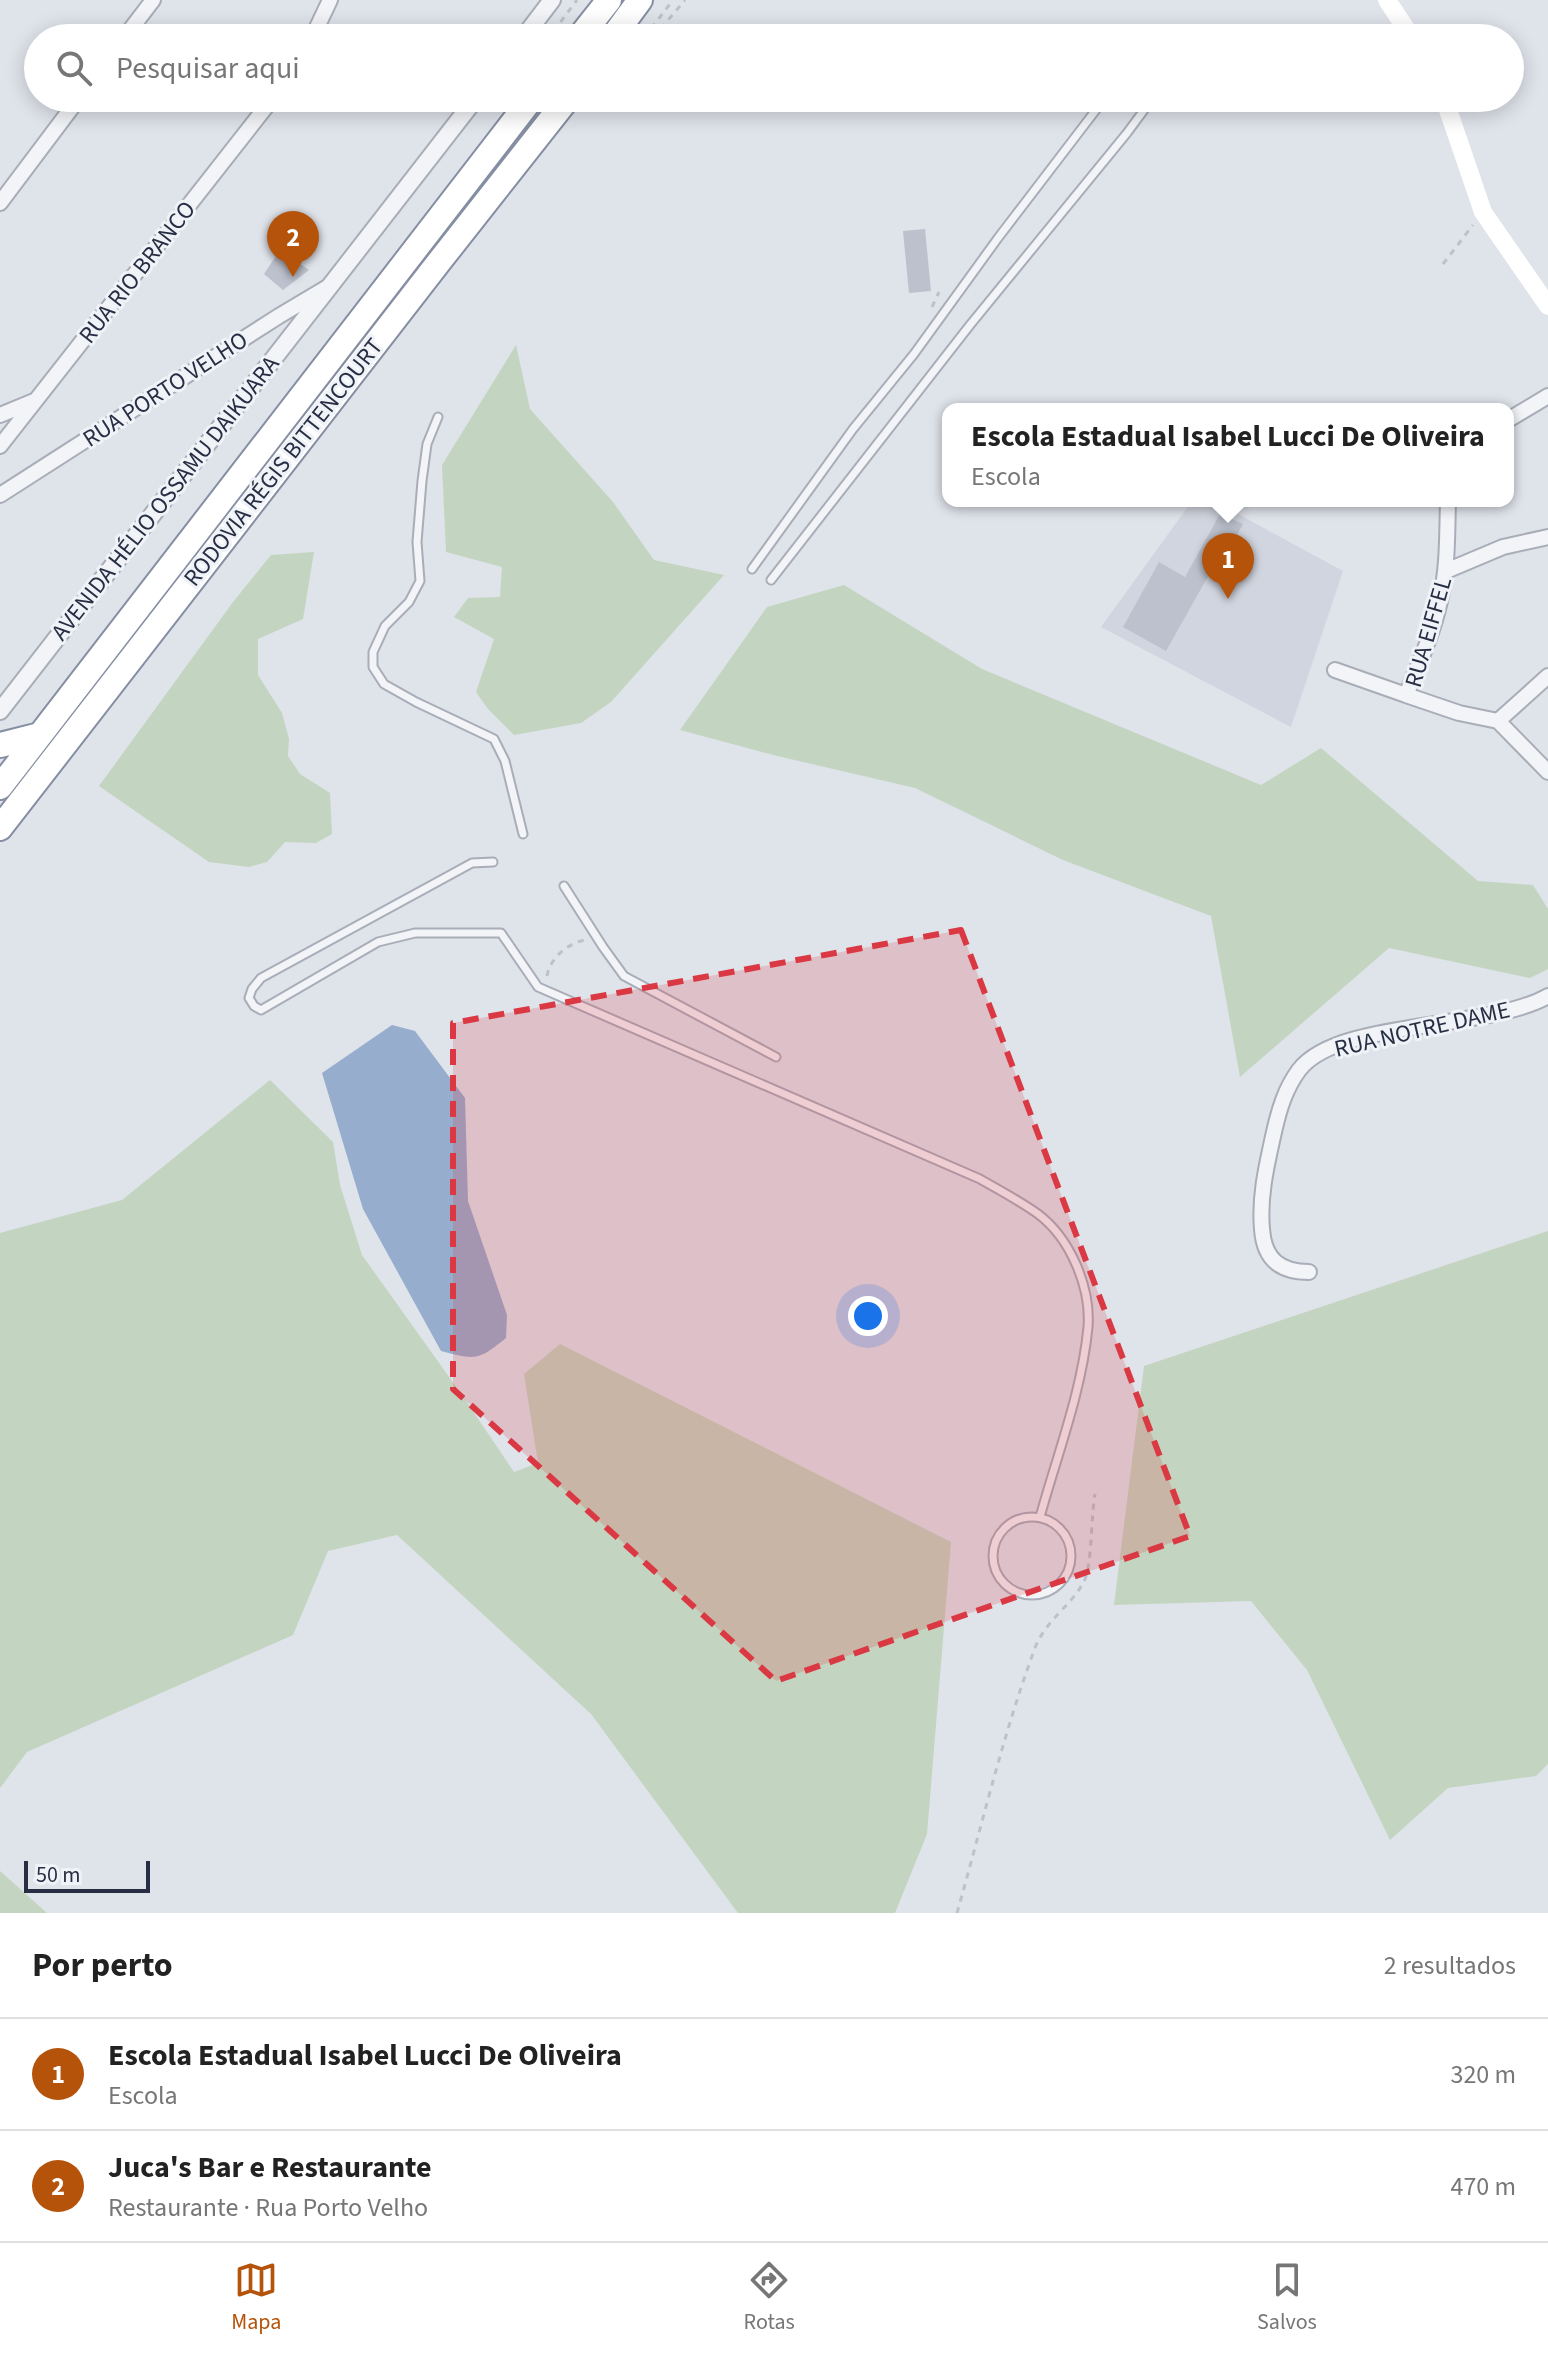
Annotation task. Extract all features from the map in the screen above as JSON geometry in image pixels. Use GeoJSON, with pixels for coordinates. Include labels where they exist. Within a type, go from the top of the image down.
{"type":"FeatureCollection","features":[{"type":"Feature","properties":{"kind":"highway"},"geometry":{"type":"LineString","coordinates":[[590,24],[609,0]]}},
{"type":"Feature","properties":{"kind":"highway"},"geometry":{"type":"LineString","coordinates":[[622,24],[640,0]]}},
{"type":"Feature","properties":{"kind":"highway","name":"RODOVIA RÉGIS BITTENCOURT"},"geometry":{"type":"LineString","coordinates":[[0,787],[521,112]]}},
{"type":"Feature","properties":{"kind":"highway","name":"RODOVIA RÉGIS BITTENCOURT"},"geometry":{"type":"LineString","coordinates":[[0,828],[557,112]]}},
{"type":"Feature","properties":{"kind":"highway"},"geometry":{"type":"LineString","coordinates":[[0,745],[40,735]]}},
{"type":"Feature","properties":{"kind":"main road"},"geometry":{"type":"LineString","coordinates":[[1395,2],[1405,24]]}},
{"type":"Feature","properties":{"kind":"main road"},"geometry":{"type":"LineString","coordinates":[[1449,112],[1483,212],[1548,306]]}},
{"type":"Feature","properties":{"kind":"street"},"geometry":{"type":"LineString","coordinates":[[135,24],[153,0]]}},
{"type":"Feature","properties":{"kind":"street"},"geometry":{"type":"LineString","coordinates":[[319,24],[330,0]]}},
{"type":"Feature","properties":{"kind":"street"},"geometry":{"type":"LineString","coordinates":[[534,24],[552,0]]}},
{"type":"Feature","properties":{"kind":"street"},"geometry":{"type":"LineString","coordinates":[[0,203],[68,112]]}},
{"type":"Feature","properties":{"kind":"street","name":"RUA RIO BRANCO"},"geometry":{"type":"LineString","coordinates":[[0,446],[262,112]]}},
{"type":"Feature","properties":{"kind":"street","name":"AVENIDA HÉLIO OSSAMU DAIKUARA"},"geometry":{"type":"LineString","coordinates":[[0,711],[465,112]]}},
{"type":"Feature","properties":{"kind":"street","name":"RUA PORTO VELHO"},"geometry":{"type":"LineString","coordinates":[[0,495],[330,285]]}},
{"type":"Feature","properties":{"kind":"street"},"geometry":{"type":"LineString","coordinates":[[1514,416],[1548,396]]}},
{"type":"Feature","properties":{"kind":"street"},"geometry":{"type":"LineString","coordinates":[[0,415],[38,399]]}},
{"type":"Feature","properties":{"kind":"street","name":"RUA EIFFEL"},"geometry":{"type":"LineString","coordinates":[[1448,507],[1446,571],[1434,624],[1406,695],[1459,713],[1498,721]]}},
{"type":"Feature","properties":{"kind":"street"},"geometry":{"type":"LineString","coordinates":[[1446,571],[1503,547],[1548,537]]}},
{"type":"Feature","properties":{"kind":"street"},"geometry":{"type":"LineString","coordinates":[[1335,670],[1406,695]]}},
{"type":"Feature","properties":{"kind":"street"},"geometry":{"type":"LineString","coordinates":[[1548,676],[1498,721],[1548,772]]}},
{"type":"Feature","properties":{"kind":"street","name":"RUA NOTRE DAME"},"geometry":{"type":"LineString","coordinates":[[1309,1272],[1279,1267],[1263,1240],[1260,1210],[1279,1112],[1286,1092],[1301,1068],[1321,1052],[1348,1041],[1395,1030],[1478,1018],[1534,1003],[1548,996]]}},
{"type":"Feature","properties":{"kind":"lane"},"geometry":{"type":"LineString","coordinates":[[752,569],[853,429],[914,354],[1094,112]]}},
{"type":"Feature","properties":{"kind":"lane"},"geometry":{"type":"LineString","coordinates":[[771,580],[970,325],[1142,112]]}},
{"type":"Feature","properties":{"kind":"lane"},"geometry":{"type":"LineString","coordinates":[[438,417],[427,444],[422,481],[417,542],[420,581],[409,602],[385,626],[373,652],[373,667],[384,684],[494,739],[505,761],[523,834]]}},
{"type":"Feature","properties":{"kind":"lane"},"geometry":{"type":"LineString","coordinates":[[493,862],[472,863],[461,868],[261,978],[249,998],[261,1010],[378,942],[415,933],[501,933],[538,987],[980,1179],[1039,1215],[1067,1245],[1083,1278],[1088,1325],[1078,1383],[1040,1517]]}},
{"type":"Feature","properties":{"kind":"lane"},"geometry":{"type":"LineString","coordinates":[[564,886],[624,976],[776,1057]]}},
{"type":"Feature","properties":{"kind":"lane"},"geometry":{"type":"LineString","coordinates":[[1040,1517],[1052,1521],[1066,1534],[1072,1552],[1070,1570],[1059,1586],[1042,1595],[1023,1595],[1005,1585],[994,1568],[993,1548],[1002,1530],[1019,1518],[1040,1517]]}},
{"type":"Feature","properties":{"kind":"path"},"geometry":{"type":"LineString","coordinates":[[559,24],[577,0]]}},
{"type":"Feature","properties":{"kind":"path"},"geometry":{"type":"LineString","coordinates":[[655,24],[673,0]]}},
{"type":"Feature","properties":{"kind":"path"},"geometry":{"type":"LineString","coordinates":[[665,24],[685,0]]}},
{"type":"Feature","properties":{"kind":"path"},"geometry":{"type":"LineString","coordinates":[[1443,264],[1483,212]]}},
{"type":"Feature","properties":{"kind":"path"},"geometry":{"type":"LineString","coordinates":[[545,990],[548,969],[558,955],[574,942],[597,938]]}},
{"type":"Feature","properties":{"kind":"path"},"geometry":{"type":"LineString","coordinates":[[957,1913],[1004,1745],[1036,1645],[1056,1613],[1085,1579],[1095,1494]]}},
{"type":"Feature","properties":{"kind":"highlighted area"},"geometry":{"type":"Polygon","coordinates":[[[961,930],[1190,1536],[776,1681],[453,1389],[453,1023],[961,930]]]}},
{"type":"Feature","properties":{"kind":"shaded area"},"geometry":{"type":"Polygon","coordinates":[[[1188,507],[1225,507],[1343,571],[1291,727],[1101,627],[1188,507]]]}},
{"type":"Feature","properties":{"kind":"green space"},"geometry":{"type":"Polygon","coordinates":[[[516,345],[530,409],[613,502],[654,560],[724,575],[611,702],[581,723],[514,735],[476,692],[494,639],[454,617],[468,598],[500,597],[502,567],[446,552],[442,465],[516,345]]]}},
{"type":"Feature","properties":{"kind":"green space"},"geometry":{"type":"Polygon","coordinates":[[[314,552],[303,619],[258,639],[258,675],[282,713],[289,739],[288,756],[300,774],[330,793],[332,834],[316,843],[285,842],[267,862],[249,867],[209,862],[99,786],[233,602],[271,555],[314,552]]]}},
{"type":"Feature","properties":{"kind":"green space"},"geometry":{"type":"Polygon","coordinates":[[[844,585],[982,669],[1261,785],[1321,748],[1478,881],[1533,885],[1548,909],[1548,969],[1530,978],[1389,948],[1240,1077],[1211,916],[1063,860],[915,788],[680,730],[767,607],[844,585]]]}},
{"type":"Feature","properties":{"kind":"green space"},"geometry":{"type":"Polygon","coordinates":[[[270,1080],[333,1142],[340,1185],[362,1255],[514,1472],[538,1463],[524,1374],[560,1344],[951,1542],[927,1834],[895,1913],[738,1913],[591,1714],[397,1535],[328,1551],[293,1635],[27,1752],[0,1788],[0,1233],[122,1200],[270,1080]]]}},
{"type":"Feature","properties":{"kind":"green space"},"geometry":{"type":"Polygon","coordinates":[[[1548,1231],[1548,1764],[1536,1776],[1448,1788],[1390,1840],[1307,1670],[1251,1601],[1114,1605],[1144,1366],[1548,1231]]]}},
{"type":"Feature","properties":{"kind":"green space"},"geometry":{"type":"Polygon","coordinates":[[[0,1871],[47,1913],[0,1913],[0,1871]]]}},
{"type":"Feature","properties":{"kind":"water"},"geometry":{"type":"Polygon","coordinates":[[[392,1025],[415,1031],[465,1098],[468,1201],[507,1315],[506,1338],[482,1355],[469,1357],[441,1351],[363,1209],[322,1073],[392,1025]]]}},
{"type":"Feature","properties":{"kind":"building"},"geometry":{"type":"Polygon","coordinates":[[[925,229],[931,291],[909,293],[903,231],[925,229]]]}},
{"type":"Feature","properties":{"kind":"building"},"geometry":{"type":"Polygon","coordinates":[[[280,250],[309,270],[283,290],[264,274],[280,250]]]}},
{"type":"Feature","properties":{"kind":"building"},"geometry":{"type":"Polygon","coordinates":[[[1220,514],[1243,524],[1216,573],[1211,571],[1166,651],[1123,627],[1159,562],[1185,577],[1220,514]]]}},
{"type":"Feature","properties":{"kind":"place","name":"Juca's Bar e Restaurante"},"geometry":{"type":"Point","coordinates":[293,277]}},
{"type":"Feature","properties":{"kind":"place","name":"Escola Estadual Isabel Lucci De Oliveira"},"geometry":{"type":"Point","coordinates":[1228,599]}}]}
